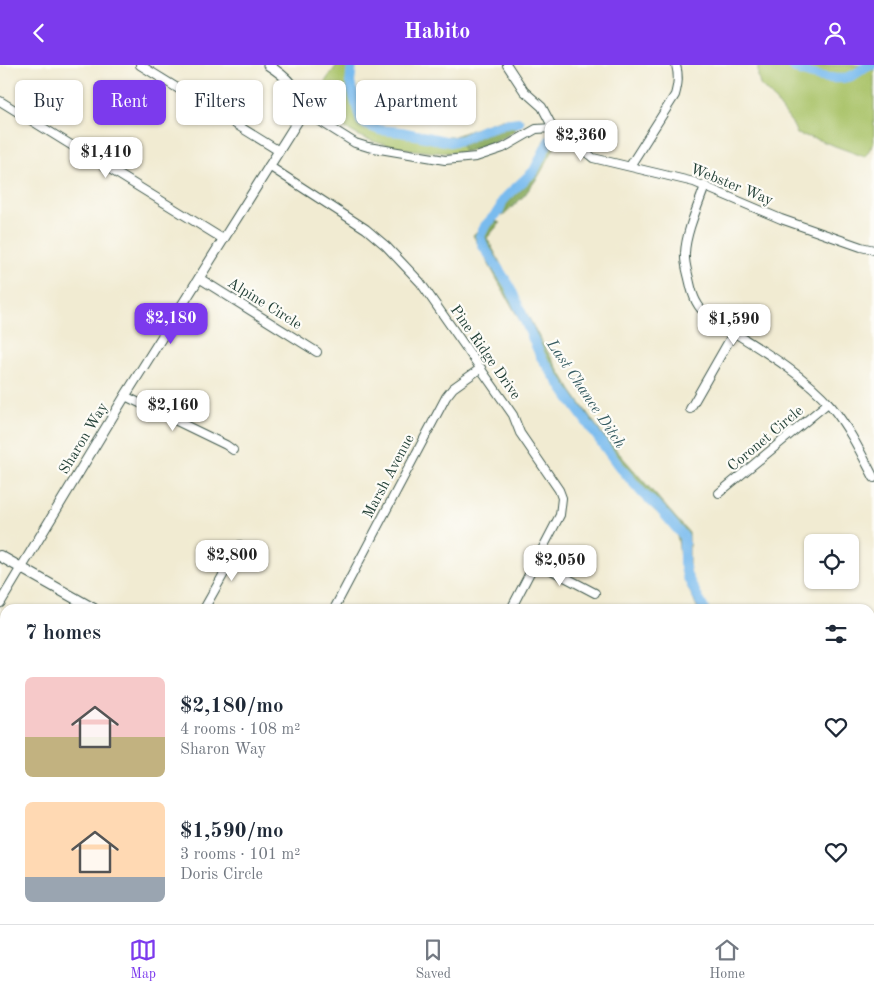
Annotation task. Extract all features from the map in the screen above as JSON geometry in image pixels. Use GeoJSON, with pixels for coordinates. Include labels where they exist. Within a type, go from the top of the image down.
{"type":"FeatureCollection","features":[{"type":"Feature","properties":{"kind":"main road"},"geometry":{"type":"LineString","coordinates":[[0,556],[85,604]]}},
{"type":"Feature","properties":{"kind":"street"},"geometry":{"type":"LineString","coordinates":[[140,65],[279,151]]}},
{"type":"Feature","properties":{"kind":"street"},"geometry":{"type":"LineString","coordinates":[[268,65],[289,80]]}},
{"type":"Feature","properties":{"kind":"street"},"geometry":{"type":"LineString","coordinates":[[326,125],[355,143],[368,147],[446,160],[476,157],[503,148],[536,129],[553,128],[542,107],[524,91],[507,65]]}},
{"type":"Feature","properties":{"kind":"street"},"geometry":{"type":"LineString","coordinates":[[630,167],[675,95],[678,74],[676,65]]}},
{"type":"Feature","properties":{"kind":"street"},"geometry":{"type":"LineString","coordinates":[[0,101],[223,239]]}},
{"type":"Feature","properties":{"kind":"street","name":"Sharon Way"},"geometry":{"type":"LineString","coordinates":[[0,603],[125,396],[295,125]]}},
{"type":"Feature","properties":{"kind":"street","name":"Webster Way"},"geometry":{"type":"LineString","coordinates":[[553,128],[562,132],[593,157],[694,182],[781,219],[874,250]]}},
{"type":"Feature","properties":{"kind":"street","name":"Pine Ridge Drive"},"geometry":{"type":"LineString","coordinates":[[269,166],[346,215],[386,246],[420,283],[513,415],[520,433],[559,490],[562,498],[560,515],[514,604]]}},
{"type":"Feature","properties":{"kind":"street"},"geometry":{"type":"LineString","coordinates":[[705,186],[686,241],[686,264],[696,303],[702,311],[796,375],[828,403],[856,442],[874,478]]}},
{"type":"Feature","properties":{"kind":"street","name":"Alpine Circle"},"geometry":{"type":"LineString","coordinates":[[199,278],[317,352]]}},
{"type":"Feature","properties":{"kind":"street"},"geometry":{"type":"LineString","coordinates":[[690,409],[734,332]]}},
{"type":"Feature","properties":{"kind":"street","name":"Marsh Avenue"},"geometry":{"type":"LineString","coordinates":[[337,604],[446,397],[459,383],[480,368]]}},
{"type":"Feature","properties":{"kind":"street"},"geometry":{"type":"LineString","coordinates":[[125,396],[233,450]]}},
{"type":"Feature","properties":{"kind":"street","name":"Coronet Circle"},"geometry":{"type":"LineString","coordinates":[[719,493],[828,403]]}},
{"type":"Feature","properties":{"kind":"street"},"geometry":{"type":"LineString","coordinates":[[207,604],[240,545]]}},
{"type":"Feature","properties":{"kind":"street"},"geometry":{"type":"LineString","coordinates":[[536,561],[595,593]]}},
{"type":"Feature","properties":{"kind":"green space"},"geometry":{"type":"Polygon","coordinates":[[[337,65],[354,65],[353,89],[356,98],[356,125],[370,125],[431,136],[452,137],[461,145],[465,152],[413,150],[372,141],[350,131],[341,125],[346,125],[346,80],[326,80],[337,65]]]}},
{"type":"Feature","properties":{"kind":"green space"},"geometry":{"type":"Polygon","coordinates":[[[758,65],[874,65],[874,142],[865,157],[797,134],[792,123],[773,98],[760,85],[758,65]]]}},
{"type":"Feature","properties":{"kind":"green space"},"geometry":{"type":"Polygon","coordinates":[[[502,119],[524,120],[519,127],[505,137],[465,152],[461,145],[452,137],[502,119]]]}},
{"type":"Feature","properties":{"kind":"green space"},"geometry":{"type":"Polygon","coordinates":[[[544,140],[552,140],[557,143],[538,177],[530,171],[544,140]]]}},
{"type":"Feature","properties":{"kind":"green space"},"geometry":{"type":"Polygon","coordinates":[[[530,171],[538,177],[524,196],[503,216],[493,210],[530,171]]]}},
{"type":"Feature","properties":{"kind":"green space"},"geometry":{"type":"Polygon","coordinates":[[[491,219],[500,223],[487,238],[541,341],[572,392],[603,435],[689,533],[689,566],[692,579],[705,604],[696,604],[686,583],[682,573],[678,539],[674,530],[637,492],[613,463],[569,401],[512,307],[473,235],[491,219]]]}},
{"type":"Feature","properties":{"kind":"waterway","name":"Last Chance Ditch"},"geometry":{"type":"LineString","coordinates":[[352,65],[350,83],[361,121],[380,130],[401,132],[450,142],[462,140],[483,130],[503,124],[519,122]]}},
{"type":"Feature","properties":{"kind":"waterway","name":"Last Chance Ditch"},"geometry":{"type":"LineString","coordinates":[[791,65],[803,72],[835,78],[851,76],[872,65]]}},
{"type":"Feature","properties":{"kind":"waterway","name":"Last Chance Ditch"},"geometry":{"type":"LineString","coordinates":[[549,141],[534,171],[508,195],[502,202],[499,211],[485,226],[480,236],[483,246],[509,285],[541,357],[572,402],[618,465],[684,537],[684,563],[687,576],[701,604]]}}]}
